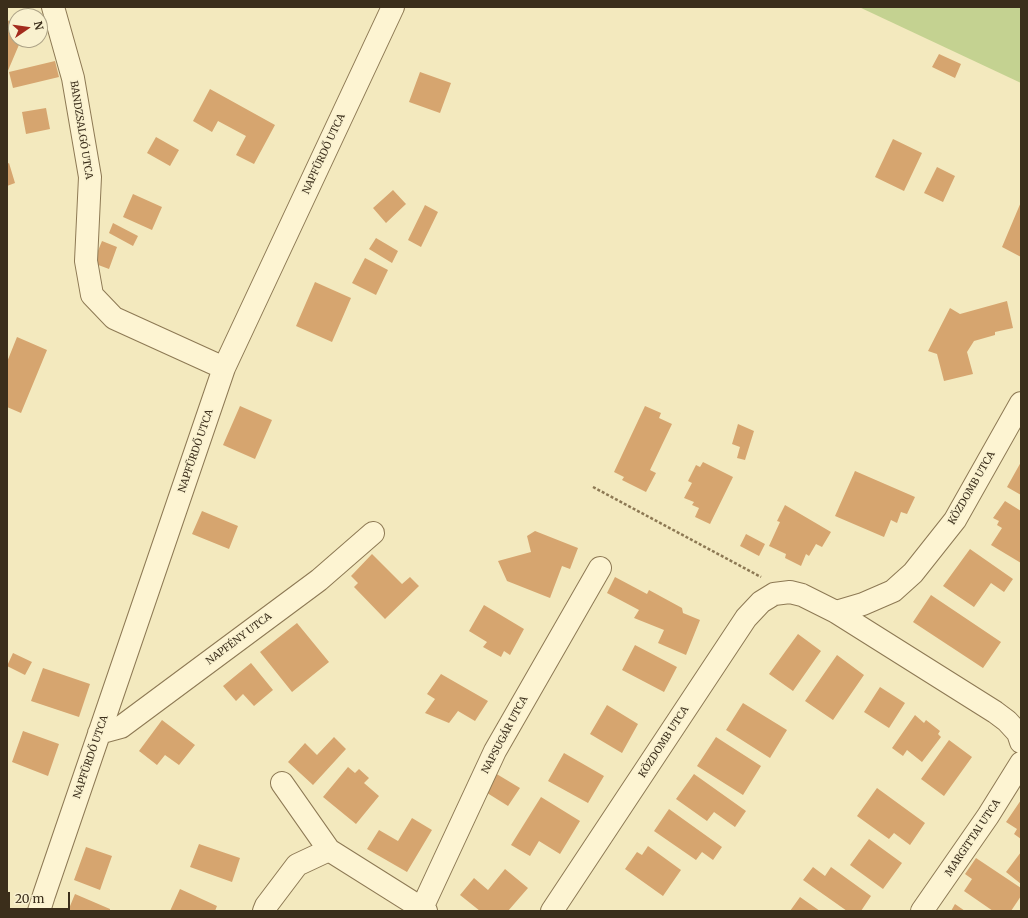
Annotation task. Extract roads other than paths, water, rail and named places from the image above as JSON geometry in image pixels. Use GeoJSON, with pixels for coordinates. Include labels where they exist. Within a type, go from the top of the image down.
{"type":"FeatureCollection","features":[{"type":"Feature","properties":{"kind":"street","name":"BANDZSALGÓ UTCA"},"geometry":{"type":"LineString","coordinates":[[53,7],[73,78],[90,177],[86,261],[92,295],[114,318],[224,368]]}},
{"type":"Feature","properties":{"kind":"street","name":"NAPFÜRDŐ UTCA"},"geometry":{"type":"LineString","coordinates":[[39,911],[224,368],[393,7]]}},
{"type":"Feature","properties":{"kind":"street","name":"KÖZDOMB UTCA"},"geometry":{"type":"LineString","coordinates":[[552,911],[746,618],[761,602],[774,594],[790,592],[802,595],[836,612],[863,604],[893,591],[913,573],[955,520],[1021,403]]}},
{"type":"Feature","properties":{"kind":"street","name":"NAPFÉNY UTCA"},"geometry":{"type":"LineString","coordinates":[[99,733],[121,727],[319,580],[373,533]]}},
{"type":"Feature","properties":{"kind":"street","name":"NAPSUGÁR UTCA"},"geometry":{"type":"LineString","coordinates":[[424,910],[495,751],[600,568]]}},
{"type":"Feature","properties":{"kind":"street"},"geometry":{"type":"LineString","coordinates":[[836,612],[1007,721],[1018,733],[1021,742]]}},
{"type":"Feature","properties":{"kind":"street","name":"MARGITTAI UTCA"},"geometry":{"type":"LineString","coordinates":[[922,911],[988,816],[1021,764]]}},
{"type":"Feature","properties":{"kind":"street"},"geometry":{"type":"LineString","coordinates":[[282,783],[329,850],[424,910]]}},
{"type":"Feature","properties":{"kind":"street"},"geometry":{"type":"LineString","coordinates":[[264,911],[266,906],[297,865],[329,850]]}}]}
